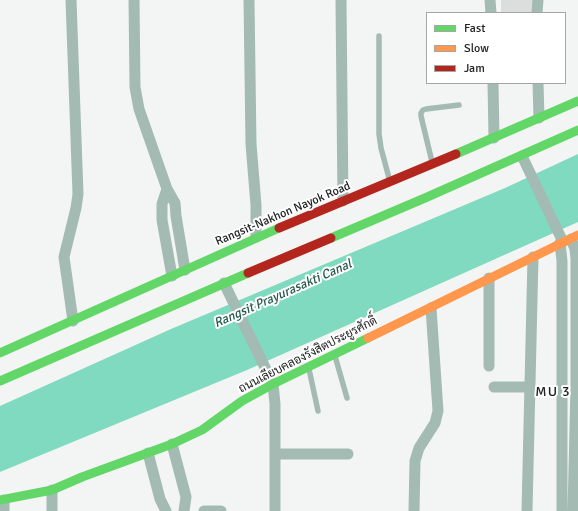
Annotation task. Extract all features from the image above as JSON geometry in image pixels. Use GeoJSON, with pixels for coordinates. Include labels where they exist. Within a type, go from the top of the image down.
{"type":"FeatureCollection","features":[{"type":"Feature","properties":{"kind":"main road","name":"Rangsit-Nakhon Nayok Road"},"geometry":{"type":"LineString","coordinates":[[0,353],[256,237],[390,181],[415,175],[432,164],[578,101]]}},
{"type":"Feature","properties":{"kind":"main road"},"geometry":{"type":"LineString","coordinates":[[0,381],[226,288],[423,195],[523,159],[578,130]]}},
{"type":"Feature","properties":{"kind":"main road","name":"ถนนเลียบคลองรังสิตประยูรศักดิ์"},"geometry":{"type":"LineString","coordinates":[[2,500],[52,490],[82,477],[172,444],[202,430],[242,401],[273,384],[431,308],[533,257],[566,238]]}},
{"type":"Feature","properties":{"kind":"street"},"geometry":{"type":"LineString","coordinates":[[71,0],[78,194],[64,258],[73,320]]}},
{"type":"Feature","properties":{"kind":"street"},"geometry":{"type":"LineString","coordinates":[[134,0],[135,87],[139,109],[167,189],[175,203],[185,270]]}},
{"type":"Feature","properties":{"kind":"street"},"geometry":{"type":"LineString","coordinates":[[249,0],[251,144],[256,205],[256,237]]}},
{"type":"Feature","properties":{"kind":"street"},"geometry":{"type":"LineString","coordinates":[[342,0],[343,201]]}},
{"type":"Feature","properties":{"kind":"street"},"geometry":{"type":"LineString","coordinates":[[490,0],[491,12]]}},
{"type":"Feature","properties":{"kind":"street"},"geometry":{"type":"LineString","coordinates":[[537,12],[538,0]]}},
{"type":"Feature","properties":{"kind":"street"},"geometry":{"type":"LineString","coordinates":[[493,84],[494,138]]}},
{"type":"Feature","properties":{"kind":"street"},"geometry":{"type":"LineString","coordinates":[[538,84],[540,118]]}},
{"type":"Feature","properties":{"kind":"street"},"geometry":{"type":"LineString","coordinates":[[523,159],[566,238],[575,249],[577,387],[576,456],[573,511]]}},
{"type":"Feature","properties":{"kind":"street"},"geometry":{"type":"LineString","coordinates":[[167,189],[162,204],[162,220],[172,276]]}},
{"type":"Feature","properties":{"kind":"street"},"geometry":{"type":"LineString","coordinates":[[562,511],[562,261],[566,238]]}},
{"type":"Feature","properties":{"kind":"street"},"geometry":{"type":"LineString","coordinates":[[527,511],[533,257]]}},
{"type":"Feature","properties":{"kind":"street"},"geometry":{"type":"LineString","coordinates":[[489,278],[489,366]]}},
{"type":"Feature","properties":{"kind":"street"},"geometry":{"type":"LineString","coordinates":[[226,288],[273,384],[275,404],[275,511]]}},
{"type":"Feature","properties":{"kind":"street"},"geometry":{"type":"LineString","coordinates":[[414,511],[415,461],[419,448],[435,423],[438,411],[431,308]]}},
{"type":"Feature","properties":{"kind":"street"},"geometry":{"type":"LineString","coordinates":[[494,387],[530,387]]}},
{"type":"Feature","properties":{"kind":"street"},"geometry":{"type":"LineString","coordinates":[[562,387],[577,387]]}},
{"type":"Feature","properties":{"kind":"street"},"geometry":{"type":"LineString","coordinates":[[172,444],[186,497],[184,511]]}},
{"type":"Feature","properties":{"kind":"street"},"geometry":{"type":"LineString","coordinates":[[148,453],[160,499],[166,511]]}},
{"type":"Feature","properties":{"kind":"street"},"geometry":{"type":"LineString","coordinates":[[275,454],[348,454]]}},
{"type":"Feature","properties":{"kind":"street"},"geometry":{"type":"LineString","coordinates":[[52,490],[52,511]]}},
{"type":"Feature","properties":{"kind":"street"},"geometry":{"type":"LineString","coordinates":[[2,500],[4,511]]}},
{"type":"Feature","properties":{"kind":"street"},"geometry":{"type":"LineString","coordinates":[[204,511],[221,510]]}},
{"type":"Feature","properties":{"kind":"lane"},"geometry":{"type":"LineString","coordinates":[[379,36],[379,134],[381,148],[390,181]]}},
{"type":"Feature","properties":{"kind":"lane"},"geometry":{"type":"LineString","coordinates":[[432,164],[421,113],[426,109],[458,105]]}},
{"type":"Feature","properties":{"kind":"lane"},"geometry":{"type":"LineString","coordinates":[[334,354],[347,398]]}},
{"type":"Feature","properties":{"kind":"lane"},"geometry":{"type":"LineString","coordinates":[[309,366],[318,411]]}},
{"type":"Feature","properties":{"kind":"water","name":"Rangsit Prayurasakti Canal"},"geometry":{"type":"Polygon","coordinates":[[[578,154],[578,222],[247,370],[0,472],[0,406],[171,329],[505,188],[578,154]]]}},
{"type":"Feature","properties":{"kind":"building"},"geometry":{"type":"Polygon","coordinates":[[[501,0],[533,0],[533,12],[501,12],[501,0]]]}},
{"type":"Feature","properties":{"kind":"traffic: fast"},"geometry":{"type":"LineString","coordinates":[[456,154],[578,101]]}},
{"type":"Feature","properties":{"kind":"traffic: fast"},"geometry":{"type":"LineString","coordinates":[[331,238],[578,130]]}},
{"type":"Feature","properties":{"kind":"traffic: fast"},"geometry":{"type":"LineString","coordinates":[[0,353],[279,228]]}},
{"type":"Feature","properties":{"kind":"traffic: fast"},"geometry":{"type":"LineString","coordinates":[[0,381],[248,273]]}},
{"type":"Feature","properties":{"kind":"traffic: fast"},"geometry":{"type":"LineString","coordinates":[[0,500],[52,490],[82,477],[172,444],[202,430],[242,401],[273,384],[368,338]]}},
{"type":"Feature","properties":{"kind":"traffic: slow"},"geometry":{"type":"LineString","coordinates":[[368,338],[578,235]]}},
{"type":"Feature","properties":{"kind":"traffic: jam"},"geometry":{"type":"LineString","coordinates":[[279,228],[456,154]]}},
{"type":"Feature","properties":{"kind":"traffic: jam"},"geometry":{"type":"LineString","coordinates":[[248,273],[331,238]]}},
{"type":"Feature","properties":{"kind":"district","name":"MU 3"},"geometry":{"type":"Point","coordinates":[553,392]}}]}
